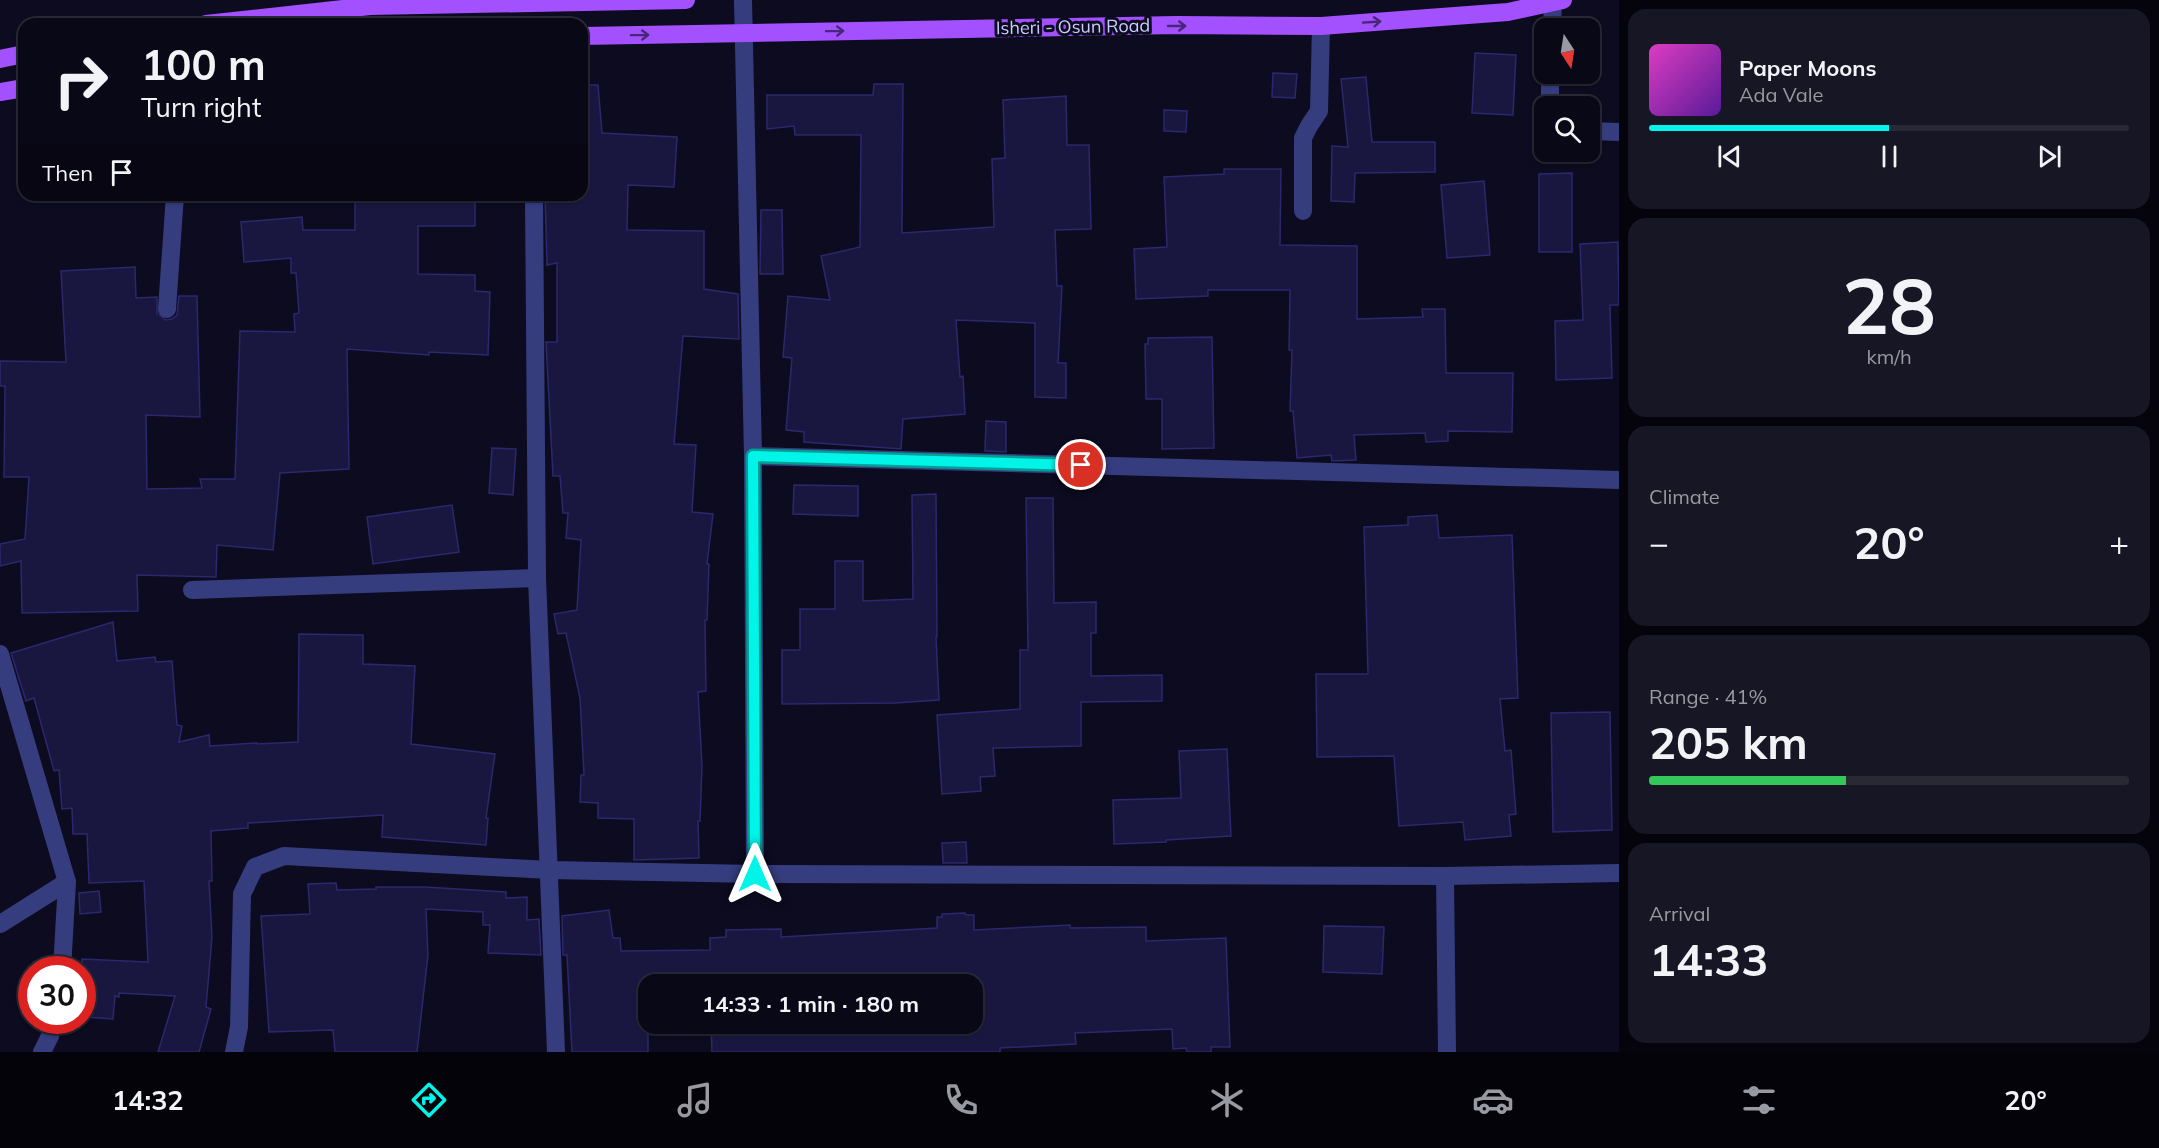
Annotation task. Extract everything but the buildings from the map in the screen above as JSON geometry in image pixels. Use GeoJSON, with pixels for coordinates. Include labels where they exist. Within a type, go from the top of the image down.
{"type":"FeatureCollection","features":[{"type":"Feature","properties":{"kind":"main road"},"geometry":{"type":"LineString","coordinates":[[261,18],[370,6],[686,0]]}},
{"type":"Feature","properties":{"kind":"main road","name":"Isheri - Osun Road"},"geometry":{"type":"LineString","coordinates":[[588,36],[1177,26],[1321,26],[1508,12],[1558,1]]}},
{"type":"Feature","properties":{"kind":"main road"},"geometry":{"type":"LineString","coordinates":[[0,58],[18,55]]}},
{"type":"Feature","properties":{"kind":"main road"},"geometry":{"type":"LineString","coordinates":[[0,92],[18,89]]}},
{"type":"Feature","properties":{"kind":"street"},"geometry":{"type":"LineString","coordinates":[[743,0],[753,456],[755,874]]}},
{"type":"Feature","properties":{"kind":"street"},"geometry":{"type":"LineString","coordinates":[[1554,18],[1558,1]]}},
{"type":"Feature","properties":{"kind":"street"},"geometry":{"type":"LineString","coordinates":[[1303,211],[1303,138],[1319,111],[1321,26]]}},
{"type":"Feature","properties":{"kind":"street"},"geometry":{"type":"LineString","coordinates":[[1600,131],[1619,132]]}},
{"type":"Feature","properties":{"kind":"street"},"geometry":{"type":"LineString","coordinates":[[166,309],[175,201]]}},
{"type":"Feature","properties":{"kind":"street"},"geometry":{"type":"LineString","coordinates":[[534,201],[537,578],[556,1052]]}},
{"type":"Feature","properties":{"kind":"street"},"geometry":{"type":"LineString","coordinates":[[753,456],[1619,480]]}},
{"type":"Feature","properties":{"kind":"street"},"geometry":{"type":"LineString","coordinates":[[192,590],[537,578]]}},
{"type":"Feature","properties":{"kind":"street"},"geometry":{"type":"LineString","coordinates":[[0,654],[67,882],[63,956]]}},
{"type":"Feature","properties":{"kind":"street"},"geometry":{"type":"LineString","coordinates":[[234,1052],[239,1027],[242,894],[255,867],[284,856],[549,870],[755,874],[1445,876],[1619,873]]}},
{"type":"Feature","properties":{"kind":"street"},"geometry":{"type":"LineString","coordinates":[[1445,876],[1447,1052]]}},
{"type":"Feature","properties":{"kind":"street"},"geometry":{"type":"LineString","coordinates":[[0,924],[67,882]]}},
{"type":"Feature","properties":{"kind":"street"},"geometry":{"type":"LineString","coordinates":[[42,1052],[50,1034]]}},
{"type":"Feature","properties":{"kind":"route"},"geometry":{"type":"LineString","coordinates":[[755,874],[753,456],[1081,465]]}}]}
